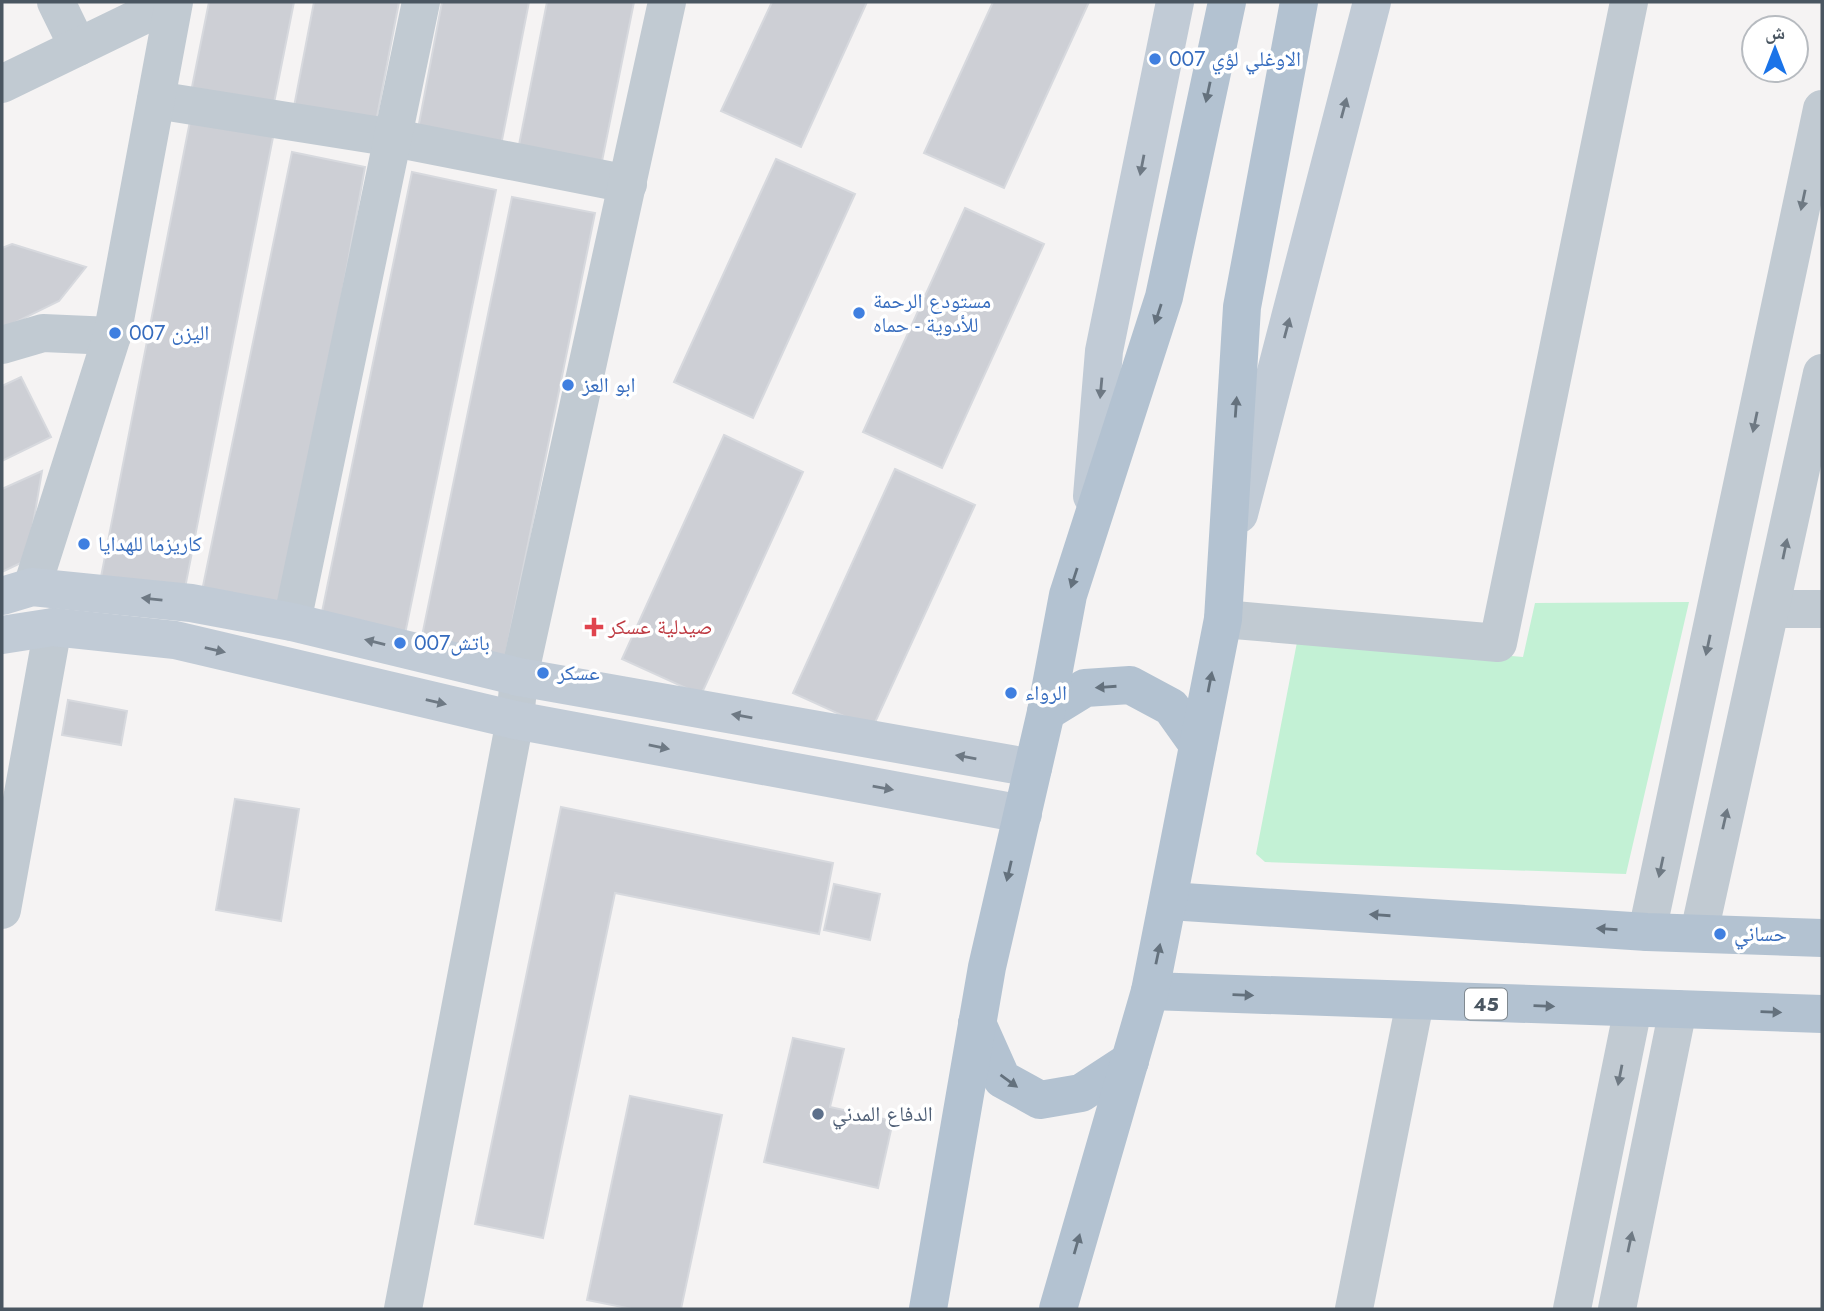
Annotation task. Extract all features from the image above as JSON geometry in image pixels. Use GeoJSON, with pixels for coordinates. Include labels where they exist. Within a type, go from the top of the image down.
{"type":"FeatureCollection","features":[{"type":"Feature","properties":{"kind":"main road"},"geometry":{"type":"LineString","coordinates":[[1089,533],[1104,351],[1175,2]]}},
{"type":"Feature","properties":{"kind":"main road"},"geometry":{"type":"LineString","coordinates":[[928,1309],[987,967],[1046,712],[1068,595],[1164,297],[1227,2]]}},
{"type":"Feature","properties":{"kind":"main road"},"geometry":{"type":"LineString","coordinates":[[1058,1309],[1150,991],[1223,619],[1242,307],[1299,2]]}},
{"type":"Feature","properties":{"kind":"main road"},"geometry":{"type":"LineString","coordinates":[[1227,560],[1372,2]]}},
{"type":"Feature","properties":{"kind":"main road"},"geometry":{"type":"LineString","coordinates":[[17,592],[191,603],[292,622],[519,677],[1033,768]]}},
{"type":"Feature","properties":{"kind":"main road"},"geometry":{"type":"LineString","coordinates":[[2,635],[53,627],[174,640],[515,720],[1023,814]]}},
{"type":"Feature","properties":{"kind":"main road"},"geometry":{"type":"LineString","coordinates":[[1046,712],[1085,688],[1130,685],[1171,707],[1198,745]]}},
{"type":"Feature","properties":{"kind":"main road"},"geometry":{"type":"LineString","coordinates":[[1169,901],[1647,932],[1822,938]]}},
{"type":"Feature","properties":{"kind":"main road","name":"45"},"geometry":{"type":"LineString","coordinates":[[1150,991],[1822,1014]]}},
{"type":"Feature","properties":{"kind":"main road"},"geometry":{"type":"LineString","coordinates":[[977,1023],[1002,1079],[1040,1100],[1081,1093],[1130,1061]]}},
{"type":"Feature","properties":{"kind":"street"},"geometry":{"type":"LineString","coordinates":[[56,2],[78,47]]}},
{"type":"Feature","properties":{"kind":"street"},"geometry":{"type":"LineString","coordinates":[[2,84],[173,2]]}},
{"type":"Feature","properties":{"kind":"street"},"geometry":{"type":"LineString","coordinates":[[17,592],[112,336],[173,2]]}},
{"type":"Feature","properties":{"kind":"street"},"geometry":{"type":"LineString","coordinates":[[292,622],[421,2]]}},
{"type":"Feature","properties":{"kind":"street"},"geometry":{"type":"LineString","coordinates":[[403,1309],[515,720],[519,677],[667,2]]}},
{"type":"Feature","properties":{"kind":"street"},"geometry":{"type":"LineString","coordinates":[[1223,619],[1499,643],[1629,2]]}},
{"type":"Feature","properties":{"kind":"street"},"geometry":{"type":"LineString","coordinates":[[156,100],[394,138],[628,184]]}},
{"type":"Feature","properties":{"kind":"street"},"geometry":{"type":"LineString","coordinates":[[1647,932],[1822,109]]}},
{"type":"Feature","properties":{"kind":"street"},"geometry":{"type":"LineString","coordinates":[[2,345],[43,333],[112,336]]}},
{"type":"Feature","properties":{"kind":"street"},"geometry":{"type":"LineString","coordinates":[[1699,933],[1822,373]]}},
{"type":"Feature","properties":{"kind":"street"},"geometry":{"type":"LineString","coordinates":[[1772,609],[1822,609]]}},
{"type":"Feature","properties":{"kind":"street"},"geometry":{"type":"LineString","coordinates":[[2,910],[53,627]]}},
{"type":"Feature","properties":{"kind":"street"},"geometry":{"type":"LineString","coordinates":[[1354,1309],[1415,1002]]}},
{"type":"Feature","properties":{"kind":"street"},"geometry":{"type":"LineString","coordinates":[[1572,1309],[1633,1008]]}},
{"type":"Feature","properties":{"kind":"street"},"geometry":{"type":"LineString","coordinates":[[1617,1309],[1678,1009]]}},
{"type":"Feature","properties":{"kind":"green space"},"geometry":{"type":"Polygon","coordinates":[[[1689,602],[1626,874],[1265,862],[1256,854],[1298,637],[1523,657],[1535,603],[1689,602]]]}},
{"type":"Feature","properties":{"kind":"building"},"geometry":{"type":"Polygon","coordinates":[[[209,2],[294,2],[272,113],[190,97],[209,2]]]}},
{"type":"Feature","properties":{"kind":"building"},"geometry":{"type":"Polygon","coordinates":[[[314,2],[399,2],[375,127],[293,112],[314,2]]]}},
{"type":"Feature","properties":{"kind":"building"},"geometry":{"type":"Polygon","coordinates":[[[442,2],[529,2],[501,145],[418,129],[442,2]]]}},
{"type":"Feature","properties":{"kind":"building"},"geometry":{"type":"Polygon","coordinates":[[[547,2],[634,2],[601,166],[518,150],[547,2]]]}},
{"type":"Feature","properties":{"kind":"building"},"geometry":{"type":"Polygon","coordinates":[[[772,2],[867,2],[801,147],[721,111],[772,2]]]}},
{"type":"Feature","properties":{"kind":"building"},"geometry":{"type":"Polygon","coordinates":[[[993,2],[1089,2],[1004,188],[924,153],[993,2]]]}},
{"type":"Feature","properties":{"kind":"building"},"geometry":{"type":"Polygon","coordinates":[[[191,116],[274,132],[184,593],[101,577],[191,116]]]}},
{"type":"Feature","properties":{"kind":"building"},"geometry":{"type":"Polygon","coordinates":[[[292,152],[365,167],[286,607],[202,591],[292,152]]]}},
{"type":"Feature","properties":{"kind":"building"},"geometry":{"type":"Polygon","coordinates":[[[776,159],[855,194],[753,418],[674,382],[776,159]]]}},
{"type":"Feature","properties":{"kind":"building"},"geometry":{"type":"Polygon","coordinates":[[[412,172],[496,190],[405,634],[321,617],[412,172]]]}},
{"type":"Feature","properties":{"kind":"building"},"geometry":{"type":"Polygon","coordinates":[[[512,197],[595,213],[505,658],[421,641],[512,197]]]}},
{"type":"Feature","properties":{"kind":"building"},"geometry":{"type":"Polygon","coordinates":[[[965,208],[1044,244],[942,468],[863,432],[965,208]]]}},
{"type":"Feature","properties":{"kind":"building"},"geometry":{"type":"Polygon","coordinates":[[[12,244],[86,267],[59,301],[2,329],[2,248],[12,244]]]}},
{"type":"Feature","properties":{"kind":"building"},"geometry":{"type":"Polygon","coordinates":[[[21,377],[51,437],[2,461],[2,386],[21,377]]]}},
{"type":"Feature","properties":{"kind":"building"},"geometry":{"type":"Polygon","coordinates":[[[724,435],[803,472],[701,695],[622,659],[724,435]]]}},
{"type":"Feature","properties":{"kind":"building"},"geometry":{"type":"Polygon","coordinates":[[[895,469],[975,505],[872,729],[793,693],[895,469]]]}},
{"type":"Feature","properties":{"kind":"building"},"geometry":{"type":"Polygon","coordinates":[[[42,471],[27,560],[2,572],[2,489],[42,471]]]}},
{"type":"Feature","properties":{"kind":"building"},"geometry":{"type":"Polygon","coordinates":[[[68,700],[127,711],[121,745],[62,735],[68,700]]]}},
{"type":"Feature","properties":{"kind":"building"},"geometry":{"type":"Polygon","coordinates":[[[235,799],[299,809],[281,921],[216,910],[235,799]]]}},
{"type":"Feature","properties":{"kind":"building"},"geometry":{"type":"Polygon","coordinates":[[[561,807],[833,863],[819,934],[615,893],[543,1238],[475,1224],[561,807]]]}},
{"type":"Feature","properties":{"kind":"building"},"geometry":{"type":"Polygon","coordinates":[[[834,884],[880,894],[870,940],[824,930],[834,884]]]}},
{"type":"Feature","properties":{"kind":"building","name":"الدفاع المدني"},"geometry":{"type":"Polygon","coordinates":[[[793,1038],[844,1049],[830,1107],[893,1121],[878,1188],[764,1162],[793,1038]]]}},
{"type":"Feature","properties":{"kind":"building"},"geometry":{"type":"Polygon","coordinates":[[[630,1096],[722,1115],[681,1309],[632,1309],[587,1300],[630,1096]]]}},
{"type":"Feature","properties":{"kind":"place","name":"الاوغلي لؤي 007"},"geometry":{"type":"Point","coordinates":[1155,59]}},
{"type":"Feature","properties":{"kind":"place","name":"مستودع الرحمة للأدوية - حماه"},"geometry":{"type":"Point","coordinates":[859,313]}},
{"type":"Feature","properties":{"kind":"place","name":"اليزن 007"},"geometry":{"type":"Point","coordinates":[115,333]}},
{"type":"Feature","properties":{"kind":"place","name":"ابو العز"},"geometry":{"type":"Point","coordinates":[568,385]}},
{"type":"Feature","properties":{"kind":"place","name":"كاريزما للهدايا"},"geometry":{"type":"Point","coordinates":[84,544]}},
{"type":"Feature","properties":{"kind":"place","name":"صيدلية عسكر"},"geometry":{"type":"Point","coordinates":[594,627]}},
{"type":"Feature","properties":{"kind":"place","name":"باتش007"},"geometry":{"type":"Point","coordinates":[400,643]}},
{"type":"Feature","properties":{"kind":"place","name":"عسكر"},"geometry":{"type":"Point","coordinates":[543,673]}},
{"type":"Feature","properties":{"kind":"place","name":"الرواء"},"geometry":{"type":"Point","coordinates":[1011,693]}},
{"type":"Feature","properties":{"kind":"place","name":"حساني"},"geometry":{"type":"Point","coordinates":[1720,934]}},
{"type":"Feature","properties":{"kind":"place","name":"الدفاع المدني"},"geometry":{"type":"Point","coordinates":[818,1114]}}]}
